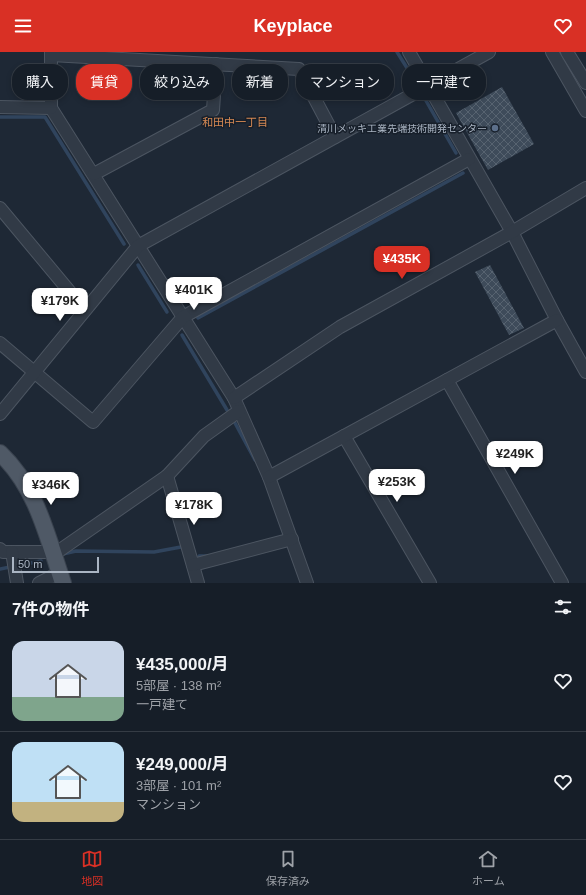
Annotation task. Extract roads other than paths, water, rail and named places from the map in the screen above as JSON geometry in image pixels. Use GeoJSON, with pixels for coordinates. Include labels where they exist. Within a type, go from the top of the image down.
{"type":"FeatureCollection","features":[{"type":"Feature","properties":{"kind":"main road"},"geometry":{"type":"LineString","coordinates":[[0,453],[24,479],[36,503],[61,578]]}},
{"type":"Feature","properties":{"kind":"street"},"geometry":{"type":"LineString","coordinates":[[409,52],[416,64]]}},
{"type":"Feature","properties":{"kind":"street"},"geometry":{"type":"LineString","coordinates":[[468,64],[489,52]]}},
{"type":"Feature","properties":{"kind":"street"},"geometry":{"type":"LineString","coordinates":[[552,52],[586,111]]}},
{"type":"Feature","properties":{"kind":"street"},"geometry":{"type":"LineString","coordinates":[[567,52],[586,83]]}},
{"type":"Feature","properties":{"kind":"street"},"geometry":{"type":"LineString","coordinates":[[216,64],[51,53],[51,108],[234,398],[269,477],[307,583]]}},
{"type":"Feature","properties":{"kind":"street"},"geometry":{"type":"LineString","coordinates":[[224,64],[299,69],[335,137]]}},
{"type":"Feature","properties":{"kind":"street"},"geometry":{"type":"LineString","coordinates":[[94,174],[213,110],[214,100]]}},
{"type":"Feature","properties":{"kind":"street"},"geometry":{"type":"LineString","coordinates":[[0,414],[138,246],[403,100]]}},
{"type":"Feature","properties":{"kind":"street"},"geometry":{"type":"LineString","coordinates":[[437,100],[512,232],[557,320],[586,372]]}},
{"type":"Feature","properties":{"kind":"street"},"geometry":{"type":"LineString","coordinates":[[0,107],[51,108]]}},
{"type":"Feature","properties":{"kind":"street"},"geometry":{"type":"LineString","coordinates":[[0,344],[93,422],[183,317],[469,159]]}},
{"type":"Feature","properties":{"kind":"street"},"geometry":{"type":"LineString","coordinates":[[234,398],[340,327],[512,232],[586,188]]}},
{"type":"Feature","properties":{"kind":"street"},"geometry":{"type":"LineString","coordinates":[[0,208],[85,310]]}},
{"type":"Feature","properties":{"kind":"street"},"geometry":{"type":"LineString","coordinates":[[269,477],[557,320]]}},
{"type":"Feature","properties":{"kind":"street"},"geometry":{"type":"LineString","coordinates":[[447,380],[562,583]]}},
{"type":"Feature","properties":{"kind":"street"},"geometry":{"type":"LineString","coordinates":[[0,550],[4,552],[53,553],[167,476],[204,436],[239,411]]}},
{"type":"Feature","properties":{"kind":"street"},"geometry":{"type":"LineString","coordinates":[[344,436],[430,583]]}},
{"type":"Feature","properties":{"kind":"street"},"geometry":{"type":"LineString","coordinates":[[167,476],[198,583]]}},
{"type":"Feature","properties":{"kind":"street"},"geometry":{"type":"LineString","coordinates":[[193,565],[292,539]]}},
{"type":"Feature","properties":{"kind":"street"},"geometry":{"type":"LineString","coordinates":[[12,552],[17,583]]}},
{"type":"Feature","properties":{"kind":"street"},"geometry":{"type":"LineString","coordinates":[[39,583],[61,578]]}},
{"type":"Feature","properties":{"kind":"waterway"},"geometry":{"type":"LineString","coordinates":[[397,52],[405,64]]}},
{"type":"Feature","properties":{"kind":"waterway"},"geometry":{"type":"LineString","coordinates":[[426,100],[456,153]]}},
{"type":"Feature","properties":{"kind":"waterway"},"geometry":{"type":"LineString","coordinates":[[0,117],[45,117],[124,244]]}},
{"type":"Feature","properties":{"kind":"waterway"},"geometry":{"type":"LineString","coordinates":[[198,318],[463,173]]}},
{"type":"Feature","properties":{"kind":"waterway"},"geometry":{"type":"LineString","coordinates":[[138,265],[167,312]]}},
{"type":"Feature","properties":{"kind":"waterway"},"geometry":{"type":"LineString","coordinates":[[182,335],[227,410]]}},
{"type":"Feature","properties":{"kind":"waterway"},"geometry":{"type":"LineString","coordinates":[[235,423],[255,460]]}},
{"type":"Feature","properties":{"kind":"waterway"},"geometry":{"type":"LineString","coordinates":[[63,554],[76,551],[154,552],[181,547]]}},
{"type":"Feature","properties":{"kind":"waterway"},"geometry":{"type":"LineString","coordinates":[[199,556],[208,556]]}},
{"type":"Feature","properties":{"kind":"waterway"},"geometry":{"type":"LineString","coordinates":[[21,565],[41,561]]}},
{"type":"Feature","properties":{"kind":"waterway"},"geometry":{"type":"LineString","coordinates":[[0,569],[10,567]]}},
{"type":"Feature","properties":{"kind":"place","name":"清川メッキ工業先端技術開発センター"},"geometry":{"type":"Point","coordinates":[495,128]}},
{"type":"Feature","properties":{"kind":"district","name":"和田中一丁目"},"geometry":{"type":"Point","coordinates":[235,122]}}]}
